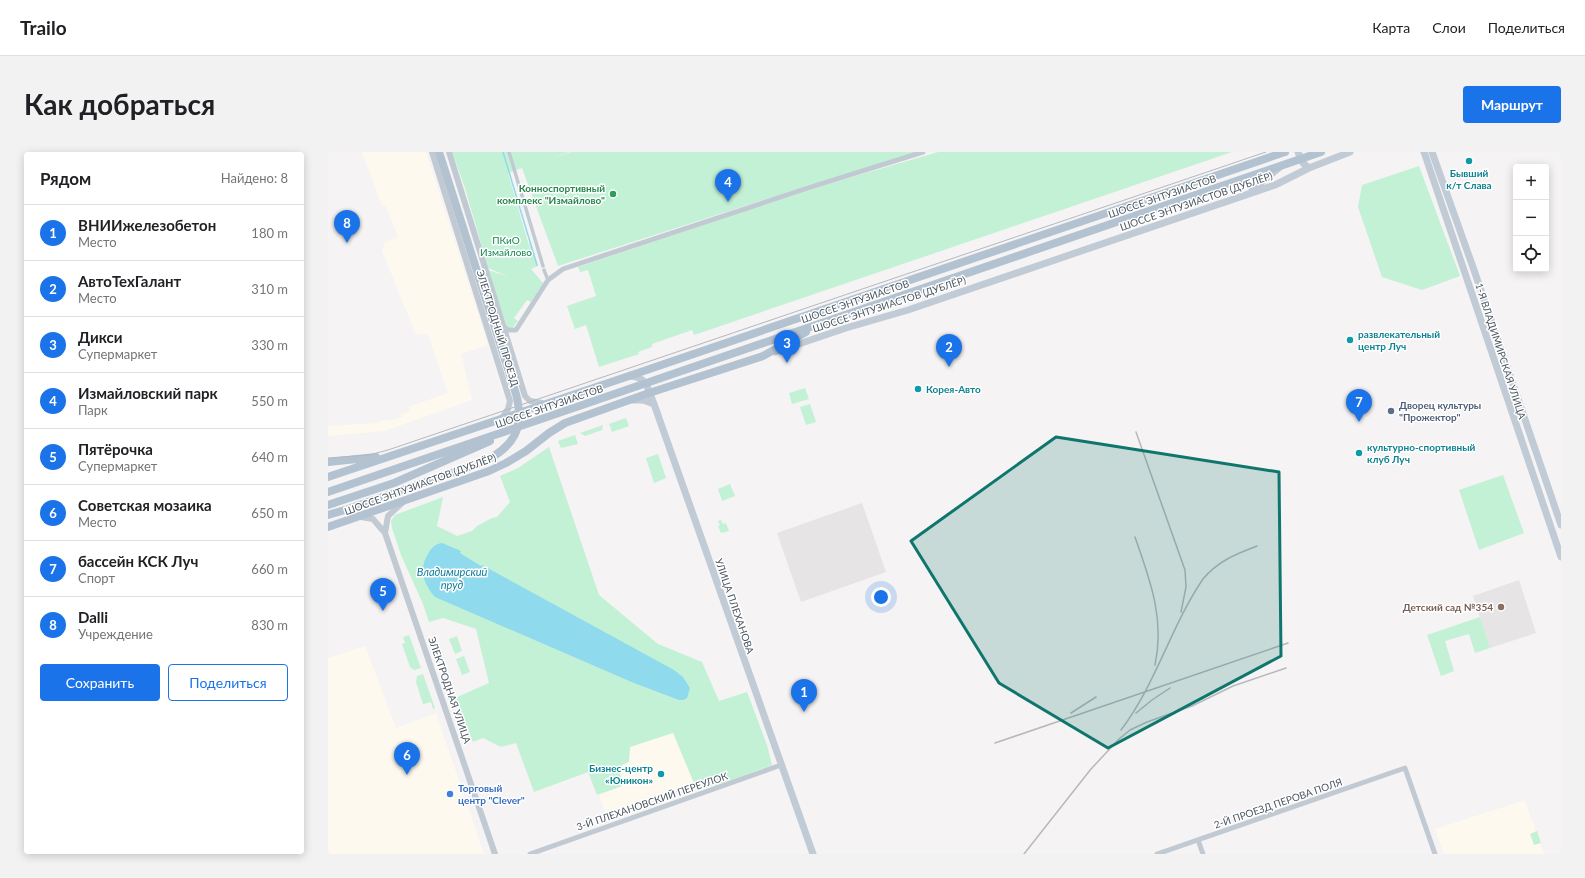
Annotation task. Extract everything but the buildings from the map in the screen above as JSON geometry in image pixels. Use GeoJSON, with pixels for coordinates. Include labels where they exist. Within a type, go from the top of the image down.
{"type":"FeatureCollection","features":[{"type":"Feature","properties":{"kind":"main road"},"geometry":{"type":"LineString","coordinates":[[328,515],[497,456],[510,442],[518,426],[520,406],[439,152]]}},
{"type":"Feature","properties":{"kind":"main road","name":"ШОССЕ ЭНТУЗИАСТОВ"},"geometry":{"type":"LineString","coordinates":[[328,476],[629,376],[1285,152]]}},
{"type":"Feature","properties":{"kind":"main road","name":"ШОССЕ ЭНТУЗИАСТОВ"},"geometry":{"type":"LineString","coordinates":[[328,492],[1282,166],[1299,156],[1321,152]]}},
{"type":"Feature","properties":{"kind":"main road","name":"ШОССЕ ЭНТУЗИАСТОВ (ДУБЛЁР)"},"geometry":{"type":"LineString","coordinates":[[328,527],[490,471],[526,451],[549,433],[566,424],[649,393],[846,328],[908,310],[1275,185],[1309,168],[1350,152]]}},
{"type":"Feature","properties":{"kind":"main road","name":"1-Я ВЛАДИМИРСКАЯ УЛИЦА"},"geometry":{"type":"LineString","coordinates":[[1424,152],[1561,557]]}},
{"type":"Feature","properties":{"kind":"main road","name":"1-Я ВЛАДИМИРСКАЯ УЛИЦА"},"geometry":{"type":"LineString","coordinates":[[1432,152],[1561,525]]}},
{"type":"Feature","properties":{"kind":"main road"},"geometry":{"type":"LineString","coordinates":[[1299,156],[1309,168]]}},
{"type":"Feature","properties":{"kind":"main road"},"geometry":{"type":"LineString","coordinates":[[1243,196],[1258,186],[1282,166]]}},
{"type":"Feature","properties":{"kind":"main road"},"geometry":{"type":"LineString","coordinates":[[763,356],[820,324]]}},
{"type":"Feature","properties":{"kind":"main road"},"geometry":{"type":"LineString","coordinates":[[629,376],[639,377],[646,383],[663,388],[658,394],[654,404],[643,400],[631,400]]}},
{"type":"Feature","properties":{"kind":"main road","name":"УЛИЦА ПЛЕХАНОВА"},"geometry":{"type":"LineString","coordinates":[[646,383],[813,854]]}},
{"type":"Feature","properties":{"kind":"main road"},"geometry":{"type":"LineString","coordinates":[[328,505],[394,483],[476,448],[513,428]]}},
{"type":"Feature","properties":{"kind":"main road"},"geometry":{"type":"LineString","coordinates":[[328,462],[394,454]]}},
{"type":"Feature","properties":{"kind":"street","name":"ЭЛЕКТРОДНЫЙ ПРОЕЗД"},"geometry":{"type":"LineString","coordinates":[[432,152],[510,401],[502,418]]}},
{"type":"Feature","properties":{"kind":"street"},"geometry":{"type":"LineString","coordinates":[[509,152],[548,280]]}},
{"type":"Feature","properties":{"kind":"street"},"geometry":{"type":"LineString","coordinates":[[503,326],[508,330],[516,330],[548,280],[563,269],[850,174],[923,152]]}},
{"type":"Feature","properties":{"kind":"street","name":"ЭЛЕКТРОДНЫЙ ПРОЕЗД"},"geometry":{"type":"LineString","coordinates":[[449,153],[525,396],[530,401],[544,404]]}},
{"type":"Feature","properties":{"kind":"street"},"geometry":{"type":"LineString","coordinates":[[435,160],[442,164],[448,163],[450,161],[449,153]]}},
{"type":"Feature","properties":{"kind":"street"},"geometry":{"type":"LineString","coordinates":[[462,249],[463,245],[468,241],[472,240],[477,245]]}},
{"type":"Feature","properties":{"kind":"street"},"geometry":{"type":"LineString","coordinates":[[385,533],[388,516],[402,502]]}},
{"type":"Feature","properties":{"kind":"street","name":"ЭЛЕКТРОДНАЯ УЛИЦА"},"geometry":{"type":"LineString","coordinates":[[359,517],[373,519],[385,533],[495,854]]}},
{"type":"Feature","properties":{"kind":"street","name":"3-Й ПЛЕХАНОВСКИЙ ПЕРЕУЛОК"},"geometry":{"type":"LineString","coordinates":[[530,854],[781,764]]}},
{"type":"Feature","properties":{"kind":"street","name":"2-Й ПРОЕЗД ПЕРОВА ПОЛЯ"},"geometry":{"type":"LineString","coordinates":[[1157,854],[1406,768],[1435,854]]}},
{"type":"Feature","properties":{"kind":"street"},"geometry":{"type":"LineString","coordinates":[[1198,840],[1203,854]]}},
{"type":"Feature","properties":{"kind":"highlighted area"},"geometry":{"type":"Polygon","coordinates":[[[1056,437],[1279,472],[1281,656],[1108,748],[999,683],[911,541],[1056,437]]]}},
{"type":"Feature","properties":{"kind":"shaded area"},"geometry":{"type":"Polygon","coordinates":[[[362,152],[426,152],[488,345],[461,354],[472,400],[385,431],[328,436],[328,426],[375,423],[402,417],[401,414],[410,411],[408,407],[448,393],[428,334],[416,335],[382,251],[385,242],[398,237],[386,206],[382,206],[362,152]]]}},
{"type":"Feature","properties":{"kind":"shaded area"},"geometry":{"type":"Polygon","coordinates":[[[862,503],[886,572],[801,602],[777,533],[862,503]]]}},
{"type":"Feature","properties":{"kind":"shaded area"},"geometry":{"type":"Polygon","coordinates":[[[1519,580],[1536,633],[1490,648],[1473,596],[1519,580]]]}},
{"type":"Feature","properties":{"kind":"shaded area"},"geometry":{"type":"Polygon","coordinates":[[[365,646],[396,728],[436,713],[484,854],[328,854],[328,658],[365,646]]]}},
{"type":"Feature","properties":{"kind":"shaded area"},"geometry":{"type":"Polygon","coordinates":[[[673,732],[694,784],[606,815],[599,795],[622,786],[620,772],[630,747],[673,732]]]}},
{"type":"Feature","properties":{"kind":"shaded area"},"geometry":{"type":"Polygon","coordinates":[[[1525,800],[1544,854],[1444,854],[1435,829],[1525,800]]]}},
{"type":"Feature","properties":{"kind":"green space","name":"ПКиО Измайлово"},"geometry":{"type":"Polygon","coordinates":[[[452,152],[569,152],[553,158],[571,152],[918,152],[558,266],[522,168],[508,173],[530,249],[530,239],[538,266],[531,269],[543,283],[531,302],[527,300],[514,318],[518,321],[513,327],[510,328],[506,326],[487,270],[507,276],[488,268],[465,188],[452,152]]]}},
{"type":"Feature","properties":{"kind":"green space"},"geometry":{"type":"Polygon","coordinates":[[[938,152],[1232,152],[694,335],[692,330],[652,344],[652,347],[638,352],[639,354],[599,367],[586,325],[575,329],[567,306],[596,296],[588,270],[580,272],[578,267],[821,186],[938,152]]]}},
{"type":"Feature","properties":{"kind":"green space"},"geometry":{"type":"Polygon","coordinates":[[[1419,166],[1460,276],[1422,290],[1382,277],[1358,207],[1362,185],[1419,166]]]}},
{"type":"Feature","properties":{"kind":"green space"},"geometry":{"type":"Polygon","coordinates":[[[805,388],[809,399],[792,404],[789,393],[805,388]]]}},
{"type":"Feature","properties":{"kind":"green space"},"geometry":{"type":"Polygon","coordinates":[[[810,404],[816,422],[806,425],[800,407],[810,404]]]}},
{"type":"Feature","properties":{"kind":"green space"},"geometry":{"type":"Polygon","coordinates":[[[626,418],[629,426],[612,432],[609,424],[626,418]]]}},
{"type":"Feature","properties":{"kind":"green space"},"geometry":{"type":"Polygon","coordinates":[[[603,425],[602,430],[585,436],[580,433],[603,425]]]}},
{"type":"Feature","properties":{"kind":"green space"},"geometry":{"type":"Polygon","coordinates":[[[575,435],[578,444],[561,448],[558,441],[575,435]]]}},
{"type":"Feature","properties":{"kind":"green space"},"geometry":{"type":"Polygon","coordinates":[[[549,447],[599,595],[658,644],[702,662],[719,701],[747,692],[767,745],[772,765],[732,780],[697,790],[673,733],[630,747],[629,762],[622,765],[620,772],[622,786],[597,795],[588,772],[534,792],[516,743],[501,747],[483,738],[473,742],[455,698],[489,683],[476,629],[443,618],[429,622],[423,604],[401,555],[391,521],[395,515],[443,497],[437,526],[457,536],[472,531],[477,526],[497,517],[510,502],[500,476],[518,468],[549,447]]]}},
{"type":"Feature","properties":{"kind":"green space"},"geometry":{"type":"Polygon","coordinates":[[[658,454],[666,478],[654,483],[646,458],[658,454]]]}},
{"type":"Feature","properties":{"kind":"green space"},"geometry":{"type":"Polygon","coordinates":[[[1503,475],[1524,533],[1479,550],[1459,490],[1503,475]]]}},
{"type":"Feature","properties":{"kind":"green space"},"geometry":{"type":"Polygon","coordinates":[[[730,484],[735,496],[722,501],[718,489],[730,484]]]}},
{"type":"Feature","properties":{"kind":"green space"},"geometry":{"type":"Polygon","coordinates":[[[721,520],[723,524],[726,523],[729,531],[721,533],[718,526],[720,525],[718,521],[721,520]]]}},
{"type":"Feature","properties":{"kind":"green space"},"geometry":{"type":"Polygon","coordinates":[[[1480,617],[1490,648],[1475,653],[1469,634],[1445,641],[1454,671],[1441,676],[1427,635],[1480,617]]]}},
{"type":"Feature","properties":{"kind":"green space"},"geometry":{"type":"Polygon","coordinates":[[[409,635],[421,668],[414,670],[410,667],[402,644],[405,643],[403,637],[409,635]]]}},
{"type":"Feature","properties":{"kind":"green space"},"geometry":{"type":"Polygon","coordinates":[[[457,636],[462,651],[455,654],[449,639],[457,636]]]}},
{"type":"Feature","properties":{"kind":"green space"},"geometry":{"type":"Polygon","coordinates":[[[464,656],[470,672],[462,675],[456,659],[464,656]]]}},
{"type":"Feature","properties":{"kind":"green space"},"geometry":{"type":"Polygon","coordinates":[[[423,674],[435,708],[433,709],[431,702],[423,704],[416,682],[417,676],[423,674]]]}},
{"type":"Feature","properties":{"kind":"green space"},"geometry":{"type":"Polygon","coordinates":[[[1537,831],[1541,843],[1534,845],[1530,834],[1537,831]]]}},
{"type":"Feature","properties":{"kind":"water","name":"Владимирский пруд"},"geometry":{"type":"Polygon","coordinates":[[[442,543],[461,551],[460,553],[481,566],[482,565],[674,670],[683,677],[690,688],[687,698],[679,700],[634,683],[435,597],[425,582],[423,566],[432,548],[437,544],[442,543]]]}},
{"type":"Feature","properties":{"kind":"waterway"},"geometry":{"type":"LineString","coordinates":[[503,152],[537,265]]}},
{"type":"Feature","properties":{"kind":"tram line"},"geometry":{"type":"LineString","coordinates":[[328,458],[369,455],[388,450],[1266,152]]}},
{"type":"Feature","properties":{"kind":"railway"},"geometry":{"type":"LineString","coordinates":[[1136,432],[1185,570],[1186,587],[1181,612]]}},
{"type":"Feature","properties":{"kind":"railway"},"geometry":{"type":"LineString","coordinates":[[1135,537],[1151,584],[1157,616],[1158,648],[1155,665]]}},
{"type":"Feature","properties":{"kind":"railway"},"geometry":{"type":"LineString","coordinates":[[1121,730],[1144,694],[1182,616],[1203,579],[1221,563],[1235,555],[1257,546]]}},
{"type":"Feature","properties":{"kind":"railway"},"geometry":{"type":"LineString","coordinates":[[995,743],[1288,643]]}},
{"type":"Feature","properties":{"kind":"railway"},"geometry":{"type":"LineString","coordinates":[[1024,854],[1091,769],[1119,739],[1130,730],[1147,722],[1192,706],[1233,686],[1286,668]]}},
{"type":"Feature","properties":{"kind":"railway"},"geometry":{"type":"LineString","coordinates":[[1136,713],[1170,688]]}},
{"type":"Feature","properties":{"kind":"railway"},"geometry":{"type":"LineString","coordinates":[[1071,713],[1096,697]]}},
{"type":"Feature","properties":{"kind":"place","name":"Бывший к/т Слава"},"geometry":{"type":"Point","coordinates":[1469,161]}},
{"type":"Feature","properties":{"kind":"place","name":"Конноспортивный комплекс \"Измайлово\""},"geometry":{"type":"Point","coordinates":[613,194]}},
{"type":"Feature","properties":{"kind":"place","name":"Измайловский парк"},"geometry":{"type":"Point","coordinates":[728,202]}},
{"type":"Feature","properties":{"kind":"place","name":"Dalli"},"geometry":{"type":"Point","coordinates":[347,243]}},
{"type":"Feature","properties":{"kind":"place","name":"развлекательный центр Луч"},"geometry":{"type":"Point","coordinates":[1350,340]}},
{"type":"Feature","properties":{"kind":"place","name":"Дикси"},"geometry":{"type":"Point","coordinates":[787,363]}},
{"type":"Feature","properties":{"kind":"place","name":"АвтоТехГалант"},"geometry":{"type":"Point","coordinates":[949,367]}},
{"type":"Feature","properties":{"kind":"place","name":"Корея-Авто"},"geometry":{"type":"Point","coordinates":[918,389]}},
{"type":"Feature","properties":{"kind":"place","name":"Дворец культуры \"Прожектор\""},"geometry":{"type":"Point","coordinates":[1391,411]}},
{"type":"Feature","properties":{"kind":"place","name":"бассейн КСК Луч"},"geometry":{"type":"Point","coordinates":[1359,422]}},
{"type":"Feature","properties":{"kind":"place","name":"культурно-спортивный клуб Луч"},"geometry":{"type":"Point","coordinates":[1359,453]}},
{"type":"Feature","properties":{"kind":"place","name":"Детский сад №354"},"geometry":{"type":"Point","coordinates":[1501,607]}},
{"type":"Feature","properties":{"kind":"place","name":"Пятёрочка"},"geometry":{"type":"Point","coordinates":[383,611]}},
{"type":"Feature","properties":{"kind":"place","name":"ВНИИжелезобетон"},"geometry":{"type":"Point","coordinates":[804,712]}},
{"type":"Feature","properties":{"kind":"place","name":"Бизнес-центр «Юникон»"},"geometry":{"type":"Point","coordinates":[661,774]}},
{"type":"Feature","properties":{"kind":"place","name":"Советская мозаика"},"geometry":{"type":"Point","coordinates":[407,775]}},
{"type":"Feature","properties":{"kind":"place","name":"Торговый центр \"Clever\""},"geometry":{"type":"Point","coordinates":[450,794]}}]}
